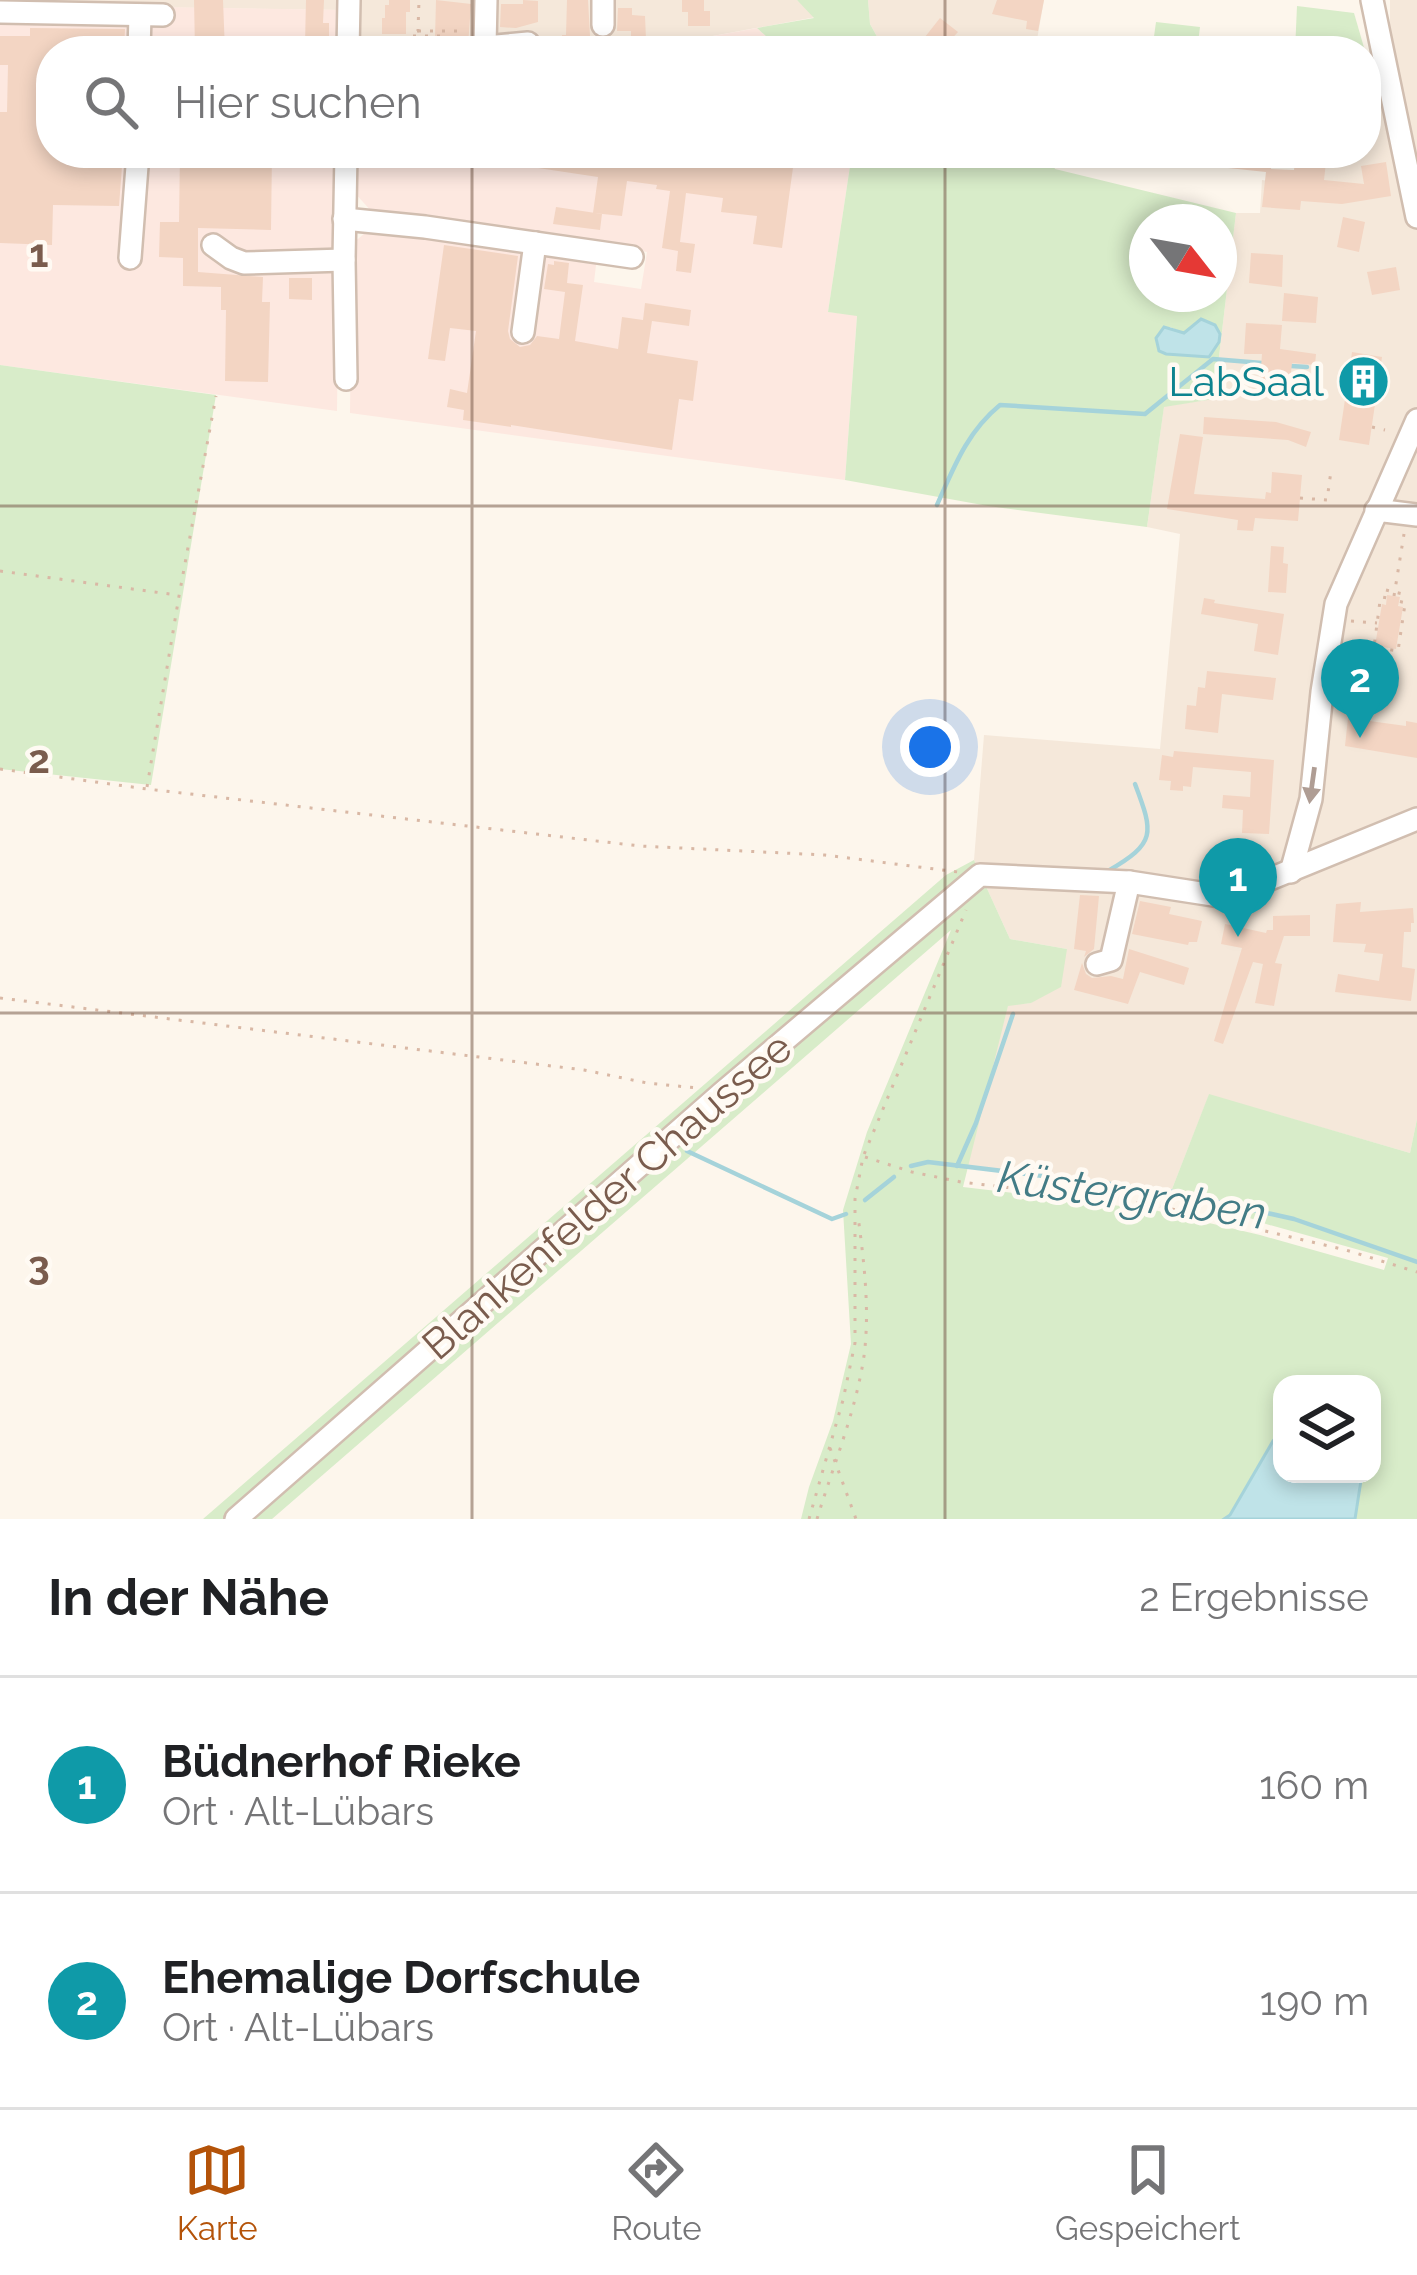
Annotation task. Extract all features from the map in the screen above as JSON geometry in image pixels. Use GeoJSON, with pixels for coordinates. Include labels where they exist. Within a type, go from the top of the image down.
{"type":"FeatureCollection","features":[{"type":"Feature","properties":{"kind":"street"},"geometry":{"type":"LineString","coordinates":[[348,36],[349,0]]}},
{"type":"Feature","properties":{"kind":"street"},"geometry":{"type":"LineString","coordinates":[[484,36],[486,0]]}},
{"type":"Feature","properties":{"kind":"street"},"geometry":{"type":"LineString","coordinates":[[603,0],[603,25]]}},
{"type":"Feature","properties":{"kind":"street"},"geometry":{"type":"LineString","coordinates":[[1372,0],[1379,36]]}},
{"type":"Feature","properties":{"kind":"street"},"geometry":{"type":"LineString","coordinates":[[0,12],[151,15],[145,36]]}},
{"type":"Feature","properties":{"kind":"street"},"geometry":{"type":"LineString","coordinates":[[1381,43],[1417,217]]}},
{"type":"Feature","properties":{"kind":"street"},"geometry":{"type":"LineString","coordinates":[[130,257],[137,168]]}},
{"type":"Feature","properties":{"kind":"street"},"geometry":{"type":"LineString","coordinates":[[346,168],[346,379]]}},
{"type":"Feature","properties":{"kind":"street"},"geometry":{"type":"LineString","coordinates":[[344,219],[632,257]]}},
{"type":"Feature","properties":{"kind":"street"},"geometry":{"type":"LineString","coordinates":[[523,332],[535,243]]}},
{"type":"Feature","properties":{"kind":"street"},"geometry":{"type":"LineString","coordinates":[[213,245],[244,262],[344,260]]}},
{"type":"Feature","properties":{"kind":"street"},"geometry":{"type":"LineString","coordinates":[[1291,872],[1311,800],[1336,604],[1417,420]]}},
{"type":"Feature","properties":{"kind":"street"},"geometry":{"type":"LineString","coordinates":[[1376,511],[1412,514]]}},
{"type":"Feature","properties":{"kind":"street"},"geometry":{"type":"LineString","coordinates":[[980,875],[1129,882],[1226,897],[1417,819]]}},
{"type":"Feature","properties":{"kind":"street","name":"Blankenfelder Chaussee"},"geometry":{"type":"LineString","coordinates":[[236,1519],[722,1093],[980,875]]}},
{"type":"Feature","properties":{"kind":"street"},"geometry":{"type":"LineString","coordinates":[[1096,964],[1111,960],[1129,882]]}},
{"type":"Feature","properties":{"kind":"path"},"geometry":{"type":"LineString","coordinates":[[418,31],[419,0]]}},
{"type":"Feature","properties":{"kind":"path"},"geometry":{"type":"LineString","coordinates":[[418,31],[438,31],[440,36],[413,36],[418,31]]}},
{"type":"Feature","properties":{"kind":"path"},"geometry":{"type":"LineString","coordinates":[[147,789],[216,396]]}},
{"type":"Feature","properties":{"kind":"path"},"geometry":{"type":"LineString","coordinates":[[1372,428],[1385,430]]}},
{"type":"Feature","properties":{"kind":"path"},"geometry":{"type":"LineString","coordinates":[[1300,498],[1327,500],[1331,471]]}},
{"type":"Feature","properties":{"kind":"path"},"geometry":{"type":"LineString","coordinates":[[1394,594],[1412,514]]}},
{"type":"Feature","properties":{"kind":"path"},"geometry":{"type":"LineString","coordinates":[[0,571],[179,596]]}},
{"type":"Feature","properties":{"kind":"path"},"geometry":{"type":"LineString","coordinates":[[1386,590],[1394,594],[1402,594],[1401,604],[1405,604],[1398,650],[1374,647],[1380,601],[1386,590]]}},
{"type":"Feature","properties":{"kind":"path"},"geometry":{"type":"LineString","coordinates":[[1349,621],[1378,623]]}},
{"type":"Feature","properties":{"kind":"path"},"geometry":{"type":"LineString","coordinates":[[0,769],[640,846],[825,856],[980,875],[863,1157],[855,1199],[855,1343],[809,1519]]}},
{"type":"Feature","properties":{"kind":"path"},"geometry":{"type":"LineString","coordinates":[[0,998],[584,1070],[722,1093]]}},
{"type":"Feature","properties":{"kind":"path"},"geometry":{"type":"LineString","coordinates":[[863,1157],[961,1182],[1155,1205],[1346,1250],[1417,1272]]}},
{"type":"Feature","properties":{"kind":"path"},"geometry":{"type":"LineString","coordinates":[[817,1519],[864,1356],[865,1266],[855,1199]]}},
{"type":"Feature","properties":{"kind":"path"},"geometry":{"type":"LineString","coordinates":[[829,1446],[856,1519]]}},
{"type":"Feature","properties":{"kind":"shaded area"},"geometry":{"type":"Polygon","coordinates":[[[0,0],[343,0],[343,10],[0,5],[0,0]]]}},
{"type":"Feature","properties":{"kind":"shaded area"},"geometry":{"type":"Polygon","coordinates":[[[356,0],[797,0],[816,17],[713,36],[355,36],[356,0]]]}},
{"type":"Feature","properties":{"kind":"shaded area"},"geometry":{"type":"Polygon","coordinates":[[[868,0],[1044,0],[1038,36],[877,36],[870,24],[868,0]]]}},
{"type":"Feature","properties":{"kind":"shaded area"},"geometry":{"type":"Polygon","coordinates":[[[1390,0],[1417,0],[1417,1119],[1410,1153],[1209,1095],[1172,1189],[967,1165],[1008,1005],[1031,1003],[1067,949],[1010,939],[974,860],[984,735],[1160,749],[1180,534],[1147,527],[1164,406],[1214,399],[1224,312],[1237,312],[1237,213],[1260,213],[1262,180],[1302,186],[1304,168],[1381,168],[1381,83],[1398,80],[1390,0]]]}},
{"type":"Feature","properties":{"kind":"shaded area"},"geometry":{"type":"Polygon","coordinates":[[[156,7],[343,10],[342,36],[36,36],[36,168],[340,168],[337,411],[0,365],[0,15],[156,7]]]}},
{"type":"Feature","properties":{"kind":"shaded area"},"geometry":{"type":"Polygon","coordinates":[[[757,28],[766,36],[713,36],[757,28]]]}},
{"type":"Feature","properties":{"kind":"shaded area"},"geometry":{"type":"Polygon","coordinates":[[[354,168],[850,168],[828,312],[857,315],[845,480],[350,413],[352,244],[372,227],[597,257],[594,282],[641,289],[647,252],[373,213],[353,191],[354,168]]]}},
{"type":"Feature","properties":{"kind":"green space"},"geometry":{"type":"Polygon","coordinates":[[[797,0],[868,0],[870,24],[877,36],[766,36],[757,28],[814,18],[797,0]]]}},
{"type":"Feature","properties":{"kind":"green space"},"geometry":{"type":"Polygon","coordinates":[[[1297,6],[1354,13],[1361,36],[1296,36],[1297,6]]]}},
{"type":"Feature","properties":{"kind":"green space"},"geometry":{"type":"Polygon","coordinates":[[[1156,22],[1200,27],[1199,36],[1154,36],[1156,22]]]}},
{"type":"Feature","properties":{"kind":"green space"},"geometry":{"type":"Polygon","coordinates":[[[850,168],[1055,168],[1199,204],[1129,204],[1129,312],[1224,312],[1214,399],[1164,407],[1147,527],[988,506],[845,480],[857,316],[828,312],[850,168]],[[1201,319],[1184,333],[1170,327],[1166,354],[1209,357],[1219,342],[1212,323],[1201,319]]]}},
{"type":"Feature","properties":{"kind":"green space"},"geometry":{"type":"Polygon","coordinates":[[[0,365],[216,395],[151,785],[0,769],[0,365]]]}},
{"type":"Feature","properties":{"kind":"green space"},"geometry":{"type":"Polygon","coordinates":[[[974,860],[1010,939],[1067,949],[1061,987],[1031,1003],[1008,1006],[963,1187],[1154,1210],[1384,1270],[1388,1258],[1266,1224],[1172,1189],[1209,1094],[1410,1153],[1417,1119],[1417,1519],[1355,1519],[1361,1483],[1381,1483],[1381,1375],[1273,1375],[1273,1441],[1224,1519],[801,1519],[833,1421],[851,1344],[843,1210],[867,1132],[951,930],[272,1519],[203,1519],[946,875],[974,860]]]}},
{"type":"Feature","properties":{"kind":"water"},"geometry":{"type":"Polygon","coordinates":[[[1201,319],[1215,325],[1220,334],[1209,357],[1159,351],[1156,338],[1164,327],[1184,333],[1201,319]]]}},
{"type":"Feature","properties":{"kind":"water"},"geometry":{"type":"Polygon","coordinates":[[[1273,1441],[1273,1483],[1361,1483],[1355,1519],[1224,1519],[1273,1441]]]}},
{"type":"Feature","properties":{"kind":"building"},"geometry":{"type":"Polygon","coordinates":[[[194,0],[223,0],[224,36],[195,36],[194,0]]]}},
{"type":"Feature","properties":{"kind":"building"},"geometry":{"type":"Polygon","coordinates":[[[306,0],[324,0],[323,23],[329,23],[329,36],[305,36],[306,0]]]}},
{"type":"Feature","properties":{"kind":"building"},"geometry":{"type":"Polygon","coordinates":[[[389,0],[410,0],[406,34],[382,34],[389,0]]]}},
{"type":"Feature","properties":{"kind":"building"},"geometry":{"type":"Polygon","coordinates":[[[436,0],[471,4],[469,36],[435,36],[436,0]]]}},
{"type":"Feature","properties":{"kind":"building"},"geometry":{"type":"Polygon","coordinates":[[[523,0],[538,1],[538,22],[500,27],[501,4],[523,4],[523,0]]]}},
{"type":"Feature","properties":{"kind":"building"},"geometry":{"type":"Polygon","coordinates":[[[567,0],[588,0],[590,36],[562,36],[566,35],[567,0]]]}},
{"type":"Feature","properties":{"kind":"building"},"geometry":{"type":"Polygon","coordinates":[[[682,0],[704,0],[710,26],[688,26],[682,0]]]}},
{"type":"Feature","properties":{"kind":"building"},"geometry":{"type":"Polygon","coordinates":[[[997,0],[1044,0],[1038,31],[1026,29],[1027,21],[992,14],[997,0]]]}},
{"type":"Feature","properties":{"kind":"building"},"geometry":{"type":"Polygon","coordinates":[[[618,8],[632,8],[632,15],[645,16],[646,36],[617,31],[618,8]]]}},
{"type":"Feature","properties":{"kind":"building"},"geometry":{"type":"Polygon","coordinates":[[[940,18],[958,32],[954,36],[926,36],[940,18]]]}},
{"type":"Feature","properties":{"kind":"building"},"geometry":{"type":"Polygon","coordinates":[[[30,28],[125,29],[125,36],[36,36],[36,168],[122,168],[119,206],[53,205],[52,245],[0,243],[0,112],[7,112],[8,65],[0,65],[0,36],[30,36],[30,28]]]}},
{"type":"Feature","properties":{"kind":"building"},"geometry":{"type":"Polygon","coordinates":[[[1386,162],[1391,196],[1342,204],[1301,201],[1300,210],[1262,207],[1266,172],[1228,168],[1325,168],[1324,180],[1364,184],[1361,168],[1381,168],[1386,162]]]}},
{"type":"Feature","properties":{"kind":"building"},"geometry":{"type":"Polygon","coordinates":[[[180,168],[272,168],[271,230],[198,228],[198,272],[263,277],[262,302],[270,302],[268,382],[225,381],[226,310],[221,310],[221,287],[183,286],[183,258],[159,257],[160,222],[179,222],[180,168]]]}},
{"type":"Feature","properties":{"kind":"building"},"geometry":{"type":"Polygon","coordinates":[[[538,168],[793,168],[782,248],[753,244],[757,216],[721,212],[723,198],[686,193],[680,242],[695,244],[691,273],[676,271],[678,251],[662,248],[670,191],[627,181],[622,216],[593,213],[598,177],[538,168]]]}},
{"type":"Feature","properties":{"kind":"building"},"geometry":{"type":"Polygon","coordinates":[[[556,207],[602,214],[600,230],[553,224],[556,207]]]}},
{"type":"Feature","properties":{"kind":"building"},"geometry":{"type":"Polygon","coordinates":[[[1343,217],[1365,222],[1359,252],[1337,247],[1343,217]]]}},
{"type":"Feature","properties":{"kind":"building"},"geometry":{"type":"Polygon","coordinates":[[[444,245],[518,256],[508,331],[520,347],[530,345],[537,336],[559,339],[565,292],[544,289],[548,264],[554,261],[569,263],[567,283],[583,285],[575,341],[618,349],[622,317],[643,320],[645,303],[691,310],[689,326],[652,321],[647,353],[698,361],[693,401],[679,399],[672,450],[463,420],[464,410],[447,407],[450,389],[467,393],[476,331],[450,328],[445,361],[428,359],[444,245]]]}},
{"type":"Feature","properties":{"kind":"building"},"geometry":{"type":"Polygon","coordinates":[[[1251,253],[1283,255],[1282,287],[1249,283],[1251,253]]]}},
{"type":"Feature","properties":{"kind":"building"},"geometry":{"type":"Polygon","coordinates":[[[1396,267],[1400,290],[1372,295],[1367,272],[1396,267]]]}},
{"type":"Feature","properties":{"kind":"building"},"geometry":{"type":"Polygon","coordinates":[[[289,278],[312,278],[312,300],[289,299],[289,278]]]}},
{"type":"Feature","properties":{"kind":"building"},"geometry":{"type":"Polygon","coordinates":[[[1284,293],[1318,297],[1316,323],[1282,321],[1284,293]]]}},
{"type":"Feature","properties":{"kind":"building"},"geometry":{"type":"Polygon","coordinates":[[[1246,323],[1282,325],[1280,349],[1316,354],[1315,365],[1292,363],[1290,382],[1260,380],[1262,354],[1244,354],[1246,323]]]}},
{"type":"Feature","properties":{"kind":"building","name":"LabSaal"},"geometry":{"type":"Polygon","coordinates":[[[1352,352],[1382,357],[1369,445],[1339,440],[1352,352]]]}},
{"type":"Feature","properties":{"kind":"building"},"geometry":{"type":"Polygon","coordinates":[[[1204,417],[1276,422],[1311,432],[1306,447],[1288,440],[1203,434],[1204,417]]]}},
{"type":"Feature","properties":{"kind":"building"},"geometry":{"type":"Polygon","coordinates":[[[1180,434],[1203,437],[1194,494],[1265,499],[1266,492],[1271,493],[1272,472],[1302,475],[1298,521],[1255,518],[1253,531],[1237,530],[1238,520],[1167,509],[1180,434]]]}},
{"type":"Feature","properties":{"kind":"building"},"geometry":{"type":"Polygon","coordinates":[[[1271,546],[1284,547],[1286,593],[1268,592],[1271,546]]]}},
{"type":"Feature","properties":{"kind":"building"},"geometry":{"type":"Polygon","coordinates":[[[1387,595],[1400,597],[1398,606],[1403,607],[1396,649],[1375,646],[1387,595]]]}},
{"type":"Feature","properties":{"kind":"building"},"geometry":{"type":"Polygon","coordinates":[[[1204,598],[1284,614],[1278,655],[1254,651],[1258,624],[1201,614],[1204,598]]]}},
{"type":"Feature","properties":{"kind":"building"},"geometry":{"type":"Polygon","coordinates":[[[1207,671],[1276,678],[1273,700],[1222,694],[1218,733],[1185,729],[1187,705],[1196,706],[1198,687],[1205,688],[1207,671]]]}},
{"type":"Feature","properties":{"kind":"building"},"geometry":{"type":"Polygon","coordinates":[[[1348,718],[1406,726],[1406,721],[1417,723],[1417,758],[1345,746],[1348,718]]]}},
{"type":"Feature","properties":{"kind":"building"},"geometry":{"type":"Polygon","coordinates":[[[1174,751],[1274,760],[1269,834],[1242,833],[1243,810],[1222,808],[1223,795],[1250,797],[1251,772],[1193,767],[1191,787],[1170,790],[1171,781],[1159,780],[1162,755],[1173,757],[1174,751]]]}},
{"type":"Feature","properties":{"kind":"building"},"geometry":{"type":"Polygon","coordinates":[[[1080,895],[1099,896],[1094,949],[1084,957],[1086,951],[1074,949],[1080,895]]]}},
{"type":"Feature","properties":{"kind":"building"},"geometry":{"type":"Polygon","coordinates":[[[1140,901],[1171,907],[1169,914],[1202,921],[1197,942],[1188,945],[1132,934],[1140,901]]]}},
{"type":"Feature","properties":{"kind":"building"},"geometry":{"type":"Polygon","coordinates":[[[1361,902],[1360,912],[1413,908],[1411,932],[1404,932],[1402,967],[1415,969],[1411,1001],[1335,992],[1338,974],[1379,981],[1383,954],[1364,952],[1366,944],[1333,942],[1336,904],[1361,902]]]}},
{"type":"Feature","properties":{"kind":"building"},"geometry":{"type":"Polygon","coordinates":[[[1310,915],[1310,936],[1284,936],[1275,963],[1282,964],[1274,1006],[1255,1003],[1263,964],[1253,962],[1223,1044],[1214,1041],[1242,948],[1221,944],[1225,924],[1266,933],[1273,930],[1273,916],[1310,915]]]}},
{"type":"Feature","properties":{"kind":"building"},"geometry":{"type":"Polygon","coordinates":[[[1129,949],[1189,968],[1184,985],[1140,972],[1128,1004],[1074,990],[1082,963],[1092,978],[1123,979],[1129,949]]]}},
{"type":"Feature","properties":{"kind":"waterway"},"geometry":{"type":"LineString","coordinates":[[937,505],[970,438],[1000,405],[1145,414],[1213,359],[1262,363]]}},
{"type":"Feature","properties":{"kind":"waterway"},"geometry":{"type":"LineString","coordinates":[[1291,366],[1307,367]]}},
{"type":"Feature","properties":{"kind":"waterway"},"geometry":{"type":"LineString","coordinates":[[1108,871],[1135,853],[1147,836],[1146,815],[1135,784]]}},
{"type":"Feature","properties":{"kind":"waterway"},"geometry":{"type":"LineString","coordinates":[[957,1166],[1013,1014]]}},
{"type":"Feature","properties":{"kind":"waterway","name":"Küstergraben"},"geometry":{"type":"LineString","coordinates":[[687,1151],[832,1219],[846,1214]]}},
{"type":"Feature","properties":{"kind":"waterway","name":"Küstergraben"},"geometry":{"type":"LineString","coordinates":[[911,1166],[928,1162],[1168,1191],[1294,1219],[1417,1262]]}},
{"type":"Feature","properties":{"kind":"waterway","name":"Küstergraben"},"geometry":{"type":"LineString","coordinates":[[865,1200],[894,1177]]}},
{"type":"Feature","properties":{"kind":"place","name":"LabSaal"},"geometry":{"type":"Point","coordinates":[1363,381]}},
{"type":"Feature","properties":{"kind":"place","name":"Ehemalige Dorfschule"},"geometry":{"type":"Point","coordinates":[1360,738]}},
{"type":"Feature","properties":{"kind":"place","name":"Büdnerhof Rieke"},"geometry":{"type":"Point","coordinates":[1238,937]}}]}
